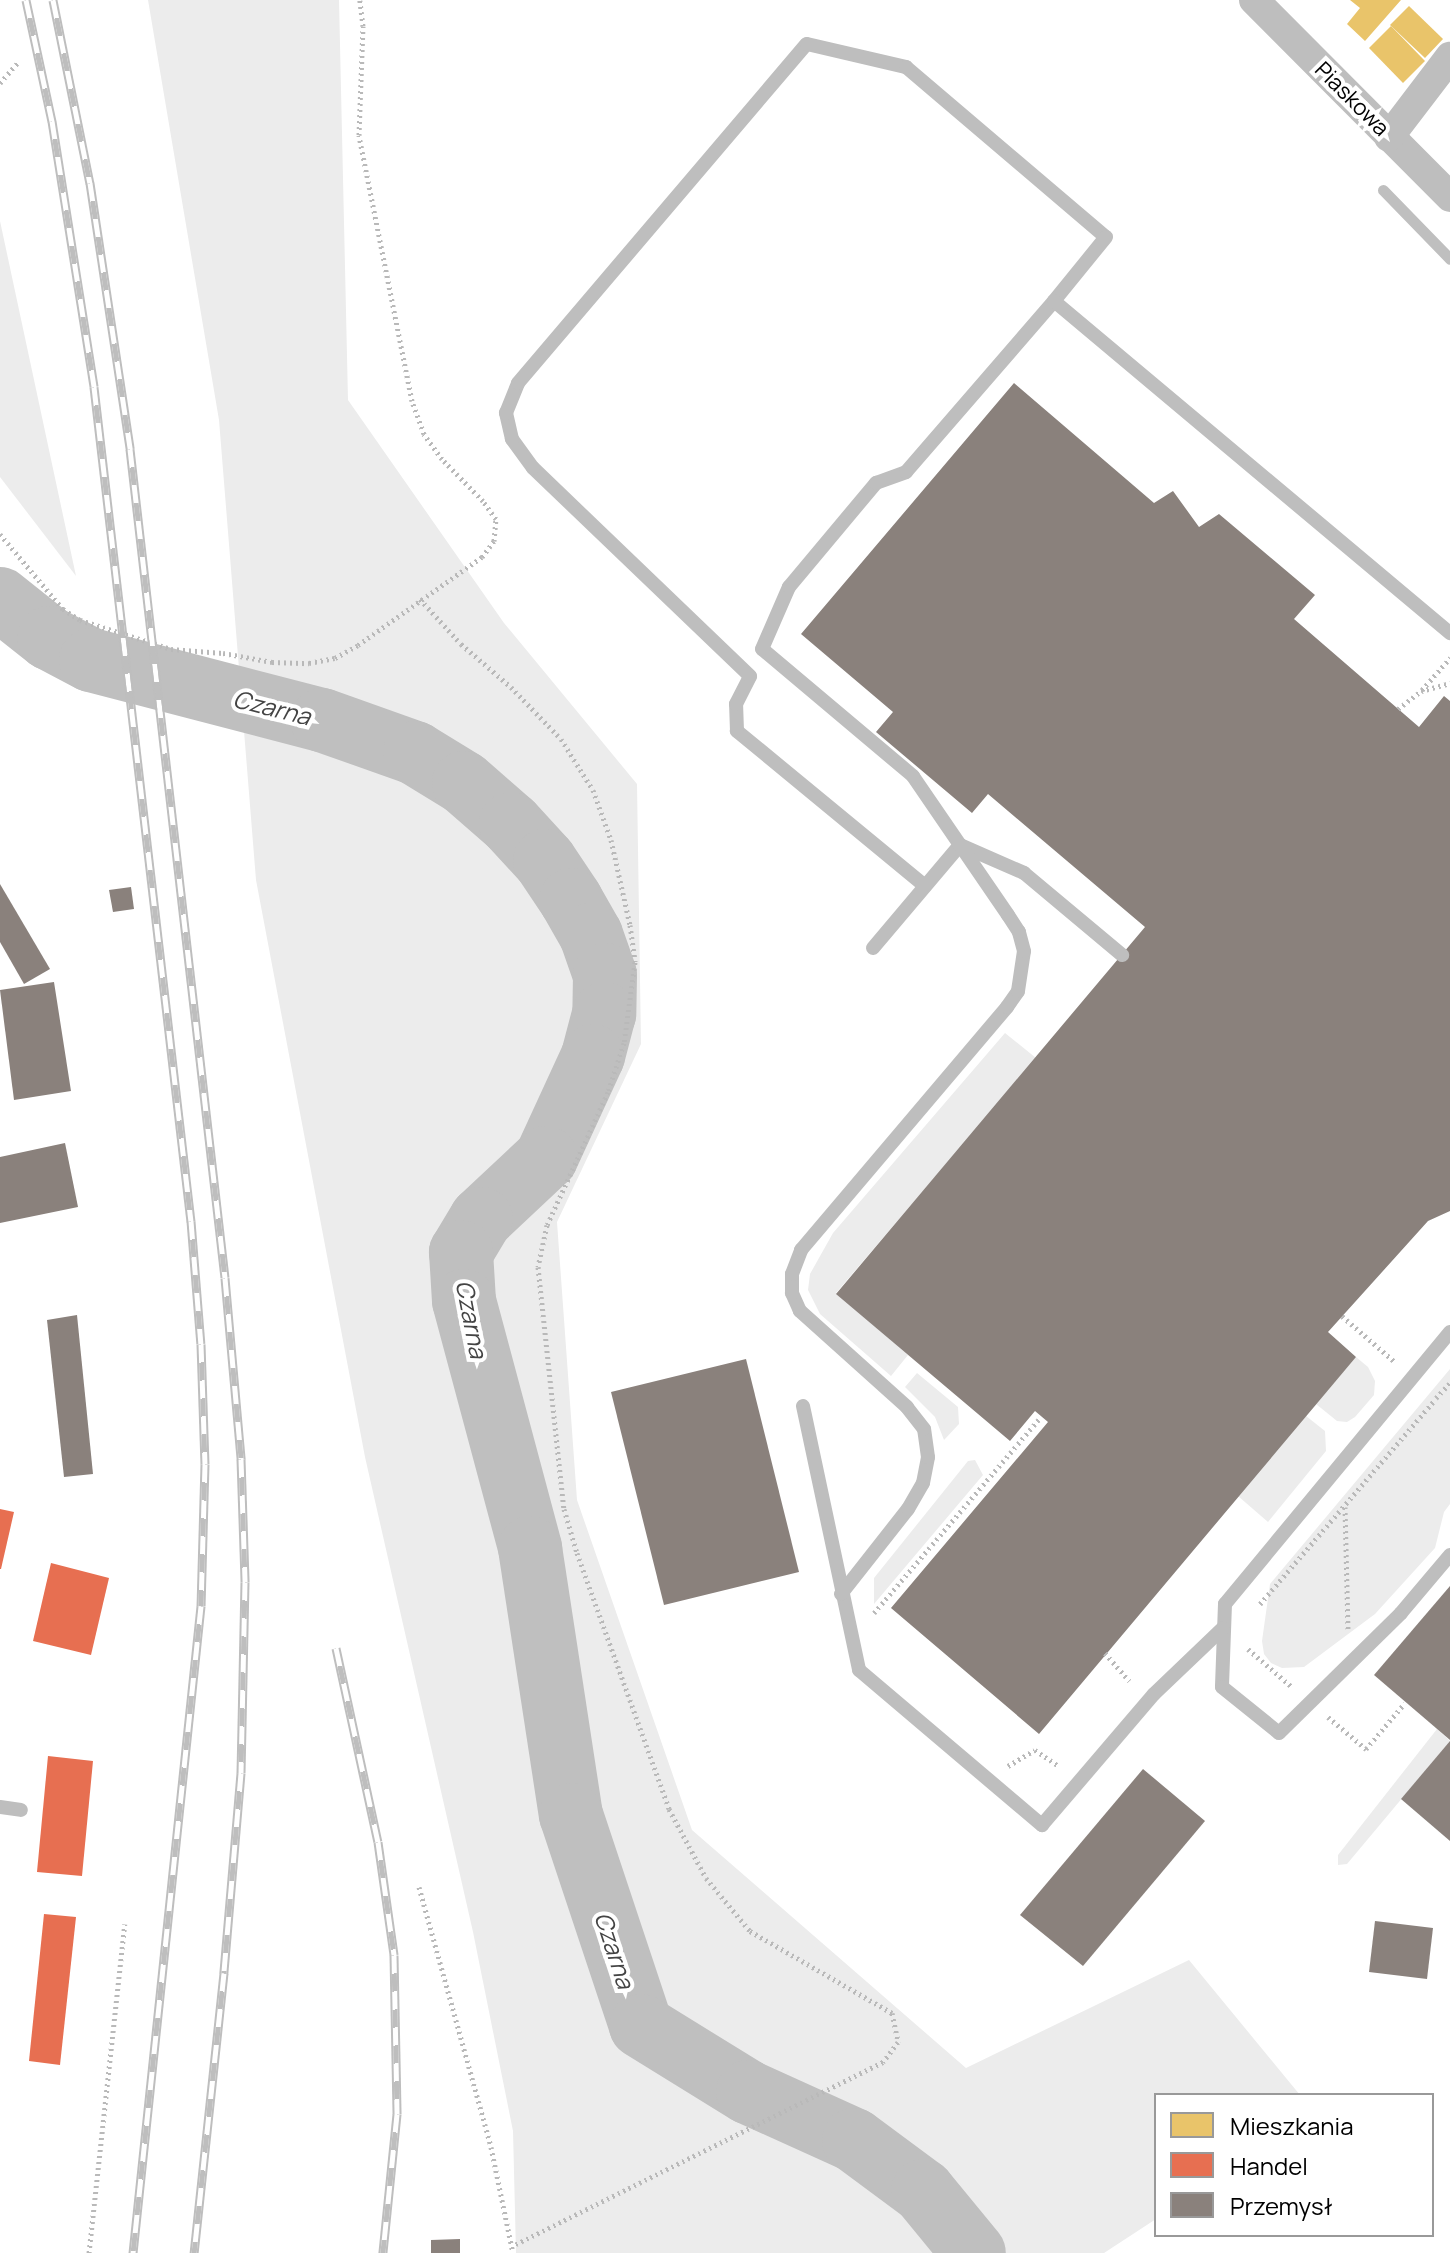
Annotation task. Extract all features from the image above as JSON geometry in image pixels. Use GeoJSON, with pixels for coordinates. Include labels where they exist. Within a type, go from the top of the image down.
{"type":"FeatureCollection","features":[{"type":"Feature","properties":{"kind":"street","name":"Piaskowa"},"geometry":{"type":"LineString","coordinates":[[1265,4],[1389,137],[1450,197]]}},
{"type":"Feature","properties":{"kind":"street"},"geometry":{"type":"LineString","coordinates":[[1389,137],[1450,57]]}},
{"type":"Feature","properties":{"kind":"lane"},"geometry":{"type":"LineString","coordinates":[[750,676],[533,468],[512,439],[506,413],[518,383],[807,44],[906,67],[1106,237],[906,472],[876,483],[789,587],[750,676],[736,704],[737,731],[925,886]]}},
{"type":"Feature","properties":{"kind":"lane"},"geometry":{"type":"LineString","coordinates":[[1054,301],[1450,633]]}},
{"type":"Feature","properties":{"kind":"lane"},"geometry":{"type":"LineString","coordinates":[[762,649],[913,776],[1019,932],[1024,951],[1018,991],[801,1250],[792,1274],[792,1293],[800,1311],[907,1407],[924,1429],[928,1457],[923,1483],[908,1509],[841,1594]]}},
{"type":"Feature","properties":{"kind":"lane"},"geometry":{"type":"LineString","coordinates":[[873,948],[960,845]]}},
{"type":"Feature","properties":{"kind":"lane"},"geometry":{"type":"LineString","coordinates":[[960,845],[1024,873],[1122,955]]}},
{"type":"Feature","properties":{"kind":"lane"},"geometry":{"type":"LineString","coordinates":[[1450,1332],[1225,1604],[1222,1687],[1279,1733],[1401,1613],[1450,1555]]}},
{"type":"Feature","properties":{"kind":"lane"},"geometry":{"type":"LineString","coordinates":[[803,1406],[859,1670],[1042,1825],[1154,1694],[1223,1628]]}},
{"type":"Feature","properties":{"kind":"lane"},"geometry":{"type":"LineString","coordinates":[[0,1807],[21,1810]]}},
{"type":"Feature","properties":{"kind":"path"},"geometry":{"type":"LineString","coordinates":[[0,534],[63,609],[99,627],[171,649],[223,653],[272,662],[309,663],[335,658],[482,557],[494,541],[496,519],[442,459],[424,434],[412,401],[359,135],[363,26],[360,0]]}},
{"type":"Feature","properties":{"kind":"path"},"geometry":{"type":"LineString","coordinates":[[0,83],[18,62]]}},
{"type":"Feature","properties":{"kind":"path"},"geometry":{"type":"LineString","coordinates":[[419,1887],[491,2147],[513,2250],[721,2141],[883,2062],[898,2042],[892,2013],[750,1931],[706,1878],[669,1809],[577,1553],[564,1509],[538,1267],[547,1225],[608,1092],[624,1043],[635,962],[630,925],[611,840],[593,790],[561,739],[511,687],[461,644],[420,599]]}},
{"type":"Feature","properties":{"kind":"path"},"geometry":{"type":"LineString","coordinates":[[1398,709],[1421,691],[1450,658]]}},
{"type":"Feature","properties":{"kind":"path"},"geometry":{"type":"LineString","coordinates":[[1421,691],[1450,683]]}},
{"type":"Feature","properties":{"kind":"path"},"geometry":{"type":"LineString","coordinates":[[1223,1628],[1266,1600],[1436,1399]]}},
{"type":"Feature","properties":{"kind":"path"},"geometry":{"type":"LineString","coordinates":[[871,1622],[876,1609],[1041,1417]]}},
{"type":"Feature","properties":{"kind":"path"},"geometry":{"type":"LineString","coordinates":[[1345,1506],[1348,1634],[1353,1662]]}},
{"type":"Feature","properties":{"kind":"path"},"geometry":{"type":"LineString","coordinates":[[1105,1653],[1129,1681]]}},
{"type":"Feature","properties":{"kind":"path"},"geometry":{"type":"LineString","coordinates":[[1119,1694],[1129,1681],[1142,1674]]}},
{"type":"Feature","properties":{"kind":"path"},"geometry":{"type":"LineString","coordinates":[[1005,1768],[1035,1750],[1058,1767],[1068,1755]]}},
{"type":"Feature","properties":{"kind":"path"},"geometry":{"type":"LineString","coordinates":[[89,2253],[125,1924]]}},
{"type":"Feature","properties":{"kind":"shaded area"},"geometry":{"type":"Polygon","coordinates":[[[148,0],[339,0],[348,400],[504,623],[637,784],[641,1044],[557,1222],[577,1500],[692,1830],[966,2068],[1189,1960],[1298,2093],[1154,2093],[1154,2220],[1104,2253],[516,2253],[513,2131],[473,1932],[365,1457],[256,880],[219,420],[148,0]]]}},
{"type":"Feature","properties":{"kind":"shaded area"},"geometry":{"type":"Polygon","coordinates":[[[0,221],[76,576],[0,477],[0,221]]]}},
{"type":"Feature","properties":{"kind":"shaded area"},"geometry":{"type":"Polygon","coordinates":[[[1005,1033],[1036,1058],[836,1293],[908,1355],[891,1376],[820,1314],[808,1290],[810,1274],[833,1233],[1005,1033]]]}},
{"type":"Feature","properties":{"kind":"shaded area"},"geometry":{"type":"Polygon","coordinates":[[[1356,1357],[1368,1367],[1375,1381],[1374,1395],[1355,1417],[1347,1422],[1337,1421],[1316,1404],[1356,1357]]]}},
{"type":"Feature","properties":{"kind":"shaded area"},"geometry":{"type":"Polygon","coordinates":[[[1450,1369],[1450,1504],[1444,1512],[1435,1548],[1375,1614],[1304,1667],[1282,1668],[1271,1663],[1264,1654],[1262,1641],[1270,1584],[1450,1369]]]}},
{"type":"Feature","properties":{"kind":"shaded area"},"geometry":{"type":"Polygon","coordinates":[[[917,1373],[958,1407],[959,1424],[944,1440],[935,1417],[905,1387],[917,1373]]]}},
{"type":"Feature","properties":{"kind":"shaded area"},"geometry":{"type":"Polygon","coordinates":[[[1306,1416],[1325,1431],[1326,1451],[1268,1522],[1238,1496],[1306,1416]]]}},
{"type":"Feature","properties":{"kind":"shaded area"},"geometry":{"type":"Polygon","coordinates":[[[975,1460],[983,1475],[874,1604],[874,1578],[968,1461],[975,1460]]]}},
{"type":"Feature","properties":{"kind":"shaded area"},"geometry":{"type":"Polygon","coordinates":[[[1437,1729],[1450,1741],[1347,1864],[1338,1865],[1338,1855],[1437,1729]]]}},
{"type":"Feature","properties":{"kind":"building: Mieszkania"},"geometry":{"type":"Polygon","coordinates":[[[1350,0],[1401,0],[1365,41],[1347,24],[1360,8],[1350,0]]]}},
{"type":"Feature","properties":{"kind":"building: Mieszkania"},"geometry":{"type":"Polygon","coordinates":[[[1409,6],[1443,39],[1425,58],[1390,25],[1409,6]]]}},
{"type":"Feature","properties":{"kind":"building: Mieszkania"},"geometry":{"type":"Polygon","coordinates":[[[1391,26],[1425,61],[1403,83],[1369,48],[1391,26]]]}},
{"type":"Feature","properties":{"kind":"building: Handel"},"geometry":{"type":"Polygon","coordinates":[[[0,1509],[14,1512],[1,1569],[0,1569],[0,1509]]]}},
{"type":"Feature","properties":{"kind":"building: Handel"},"geometry":{"type":"Polygon","coordinates":[[[51,1563],[109,1578],[91,1655],[33,1641],[51,1563]]]}},
{"type":"Feature","properties":{"kind":"building: Handel"},"geometry":{"type":"Polygon","coordinates":[[[48,1756],[93,1761],[82,1876],[37,1872],[48,1756]]]}},
{"type":"Feature","properties":{"kind":"building: Handel"},"geometry":{"type":"Polygon","coordinates":[[[44,1914],[76,1917],[60,2065],[29,2061],[44,1914]]]}},
{"type":"Feature","properties":{"kind":"building: Przemysł"},"geometry":{"type":"Polygon","coordinates":[[[1014,383],[1154,503],[1173,491],[1199,527],[1219,514],[1315,595],[1294,619],[1419,727],[1444,696],[1450,701],[1450,1211],[1428,1221],[1328,1332],[1356,1357],[1039,1734],[891,1608],[1048,1422],[1035,1411],[1010,1441],[836,1294],[1145,927],[988,794],[972,813],[876,732],[893,712],[801,634],[1014,383]]]}},
{"type":"Feature","properties":{"kind":"building: Przemysł"},"geometry":{"type":"Polygon","coordinates":[[[0,884],[50,969],[24,984],[0,942],[0,884]]]}},
{"type":"Feature","properties":{"kind":"building: Przemysł"},"geometry":{"type":"Polygon","coordinates":[[[131,887],[134,909],[113,912],[109,890],[131,887]]]}},
{"type":"Feature","properties":{"kind":"building: Przemysł"},"geometry":{"type":"Polygon","coordinates":[[[54,982],[71,1091],[14,1100],[0,990],[54,982]]]}},
{"type":"Feature","properties":{"kind":"building: Przemysł"},"geometry":{"type":"Polygon","coordinates":[[[65,1143],[78,1207],[0,1223],[0,1157],[65,1143]]]}},
{"type":"Feature","properties":{"kind":"building: Przemysł"},"geometry":{"type":"Polygon","coordinates":[[[77,1315],[93,1474],[64,1477],[47,1320],[77,1315]]]}},
{"type":"Feature","properties":{"kind":"building: Przemysł"},"geometry":{"type":"Polygon","coordinates":[[[746,1359],[799,1572],[664,1605],[611,1392],[746,1359]]]}},
{"type":"Feature","properties":{"kind":"building: Przemysł"},"geometry":{"type":"Polygon","coordinates":[[[1450,1586],[1450,1740],[1374,1675],[1450,1586]]]}},
{"type":"Feature","properties":{"kind":"building: Przemysł"},"geometry":{"type":"Polygon","coordinates":[[[1450,1741],[1450,1841],[1401,1799],[1450,1741]]]}},
{"type":"Feature","properties":{"kind":"building: Przemysł"},"geometry":{"type":"Polygon","coordinates":[[[1143,1769],[1205,1821],[1083,1966],[1020,1915],[1143,1769]]]}},
{"type":"Feature","properties":{"kind":"building: Przemysł"},"geometry":{"type":"Polygon","coordinates":[[[1375,1921],[1433,1928],[1427,1979],[1369,1972],[1375,1921]]]}},
{"type":"Feature","properties":{"kind":"building: Przemysł"},"geometry":{"type":"Polygon","coordinates":[[[460,2239],[460,2253],[431,2253],[431,2240],[460,2239]]]}},
{"type":"Feature","properties":{"kind":"waterway"},"geometry":{"type":"LineString","coordinates":[[1383,190],[1450,259]]}},
{"type":"Feature","properties":{"kind":"waterway","name":"Czarna"},"geometry":{"type":"LineString","coordinates":[[0,599],[49,638],[91,660],[322,720],[415,753],[464,783],[511,824],[545,861],[571,900],[591,935],[605,975],[604,1014],[593,1056],[546,1158],[481,1219],[461,1252],[464,1301],[530,1548],[571,1815],[641,2026],[748,2092],[854,2140],[923,2191],[974,2253]]}},
{"type":"Feature","properties":{"kind":"railway"},"geometry":{"type":"LineString","coordinates":[[26,0],[52,121],[94,387],[191,1221],[201,1344],[205,1464],[201,1606],[133,2253]]}},
{"type":"Feature","properties":{"kind":"railway"},"geometry":{"type":"LineString","coordinates":[[53,0],[90,183],[130,449],[225,1278],[241,1459],[245,1582],[241,1773],[224,1973],[194,2253]]}},
{"type":"Feature","properties":{"kind":"railway"},"geometry":{"type":"LineString","coordinates":[[336,1648],[378,1842],[394,1955],[397,2114],[383,2253]]}}]}
